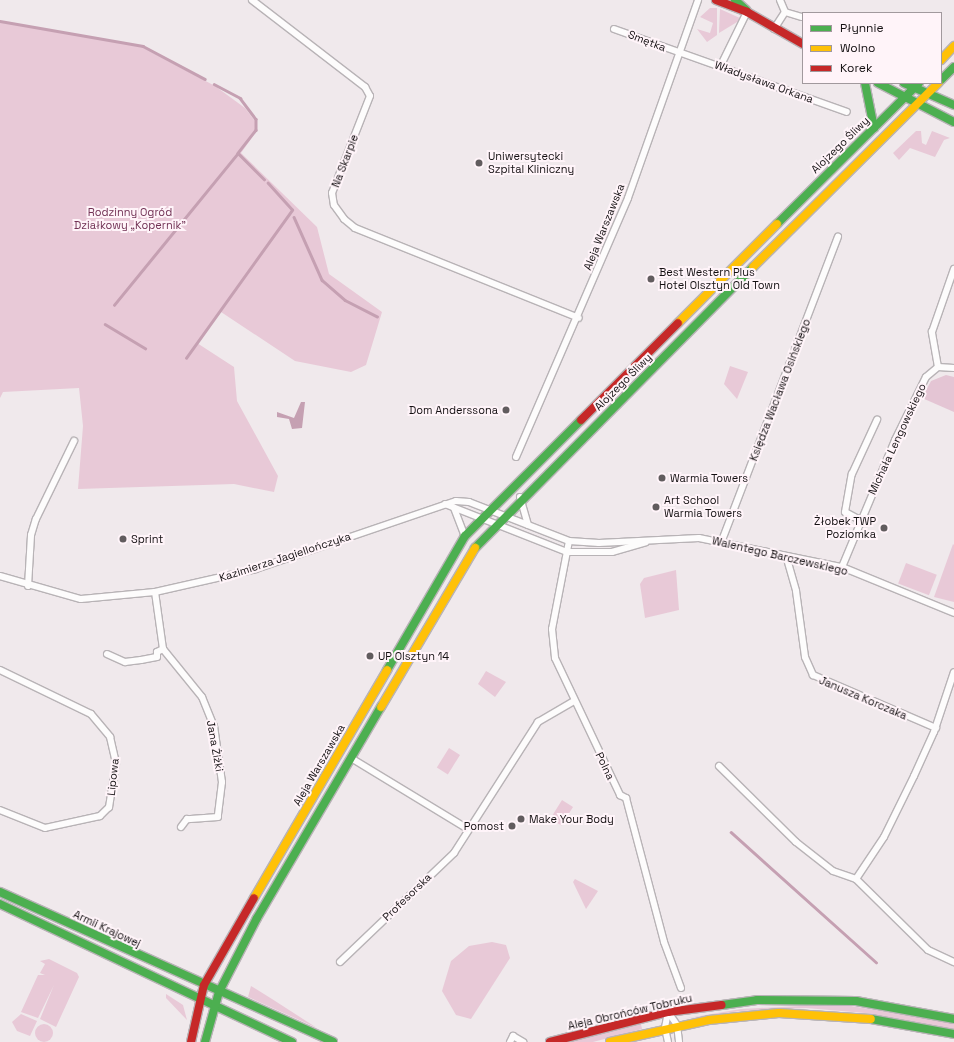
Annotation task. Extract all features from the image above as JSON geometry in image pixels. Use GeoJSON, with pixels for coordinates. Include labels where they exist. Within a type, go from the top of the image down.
{"type":"FeatureCollection","features":[{"type":"Feature","properties":{"kind":"street","name":"Na Skarpie"},"geometry":{"type":"LineString","coordinates":[[252,0],[365,87],[370,96],[332,193],[334,205],[344,219],[355,228],[579,318]]}},
{"type":"Feature","properties":{"kind":"street","name":"Aleja Warszawska"},"geometry":{"type":"LineString","coordinates":[[516,457],[579,318],[628,198],[698,0]]}},
{"type":"Feature","properties":{"kind":"street"},"geometry":{"type":"LineString","coordinates":[[716,0],[748,12]]}},
{"type":"Feature","properties":{"kind":"street"},"geometry":{"type":"LineString","coordinates":[[735,0],[748,12],[774,29],[802,43]]}},
{"type":"Feature","properties":{"kind":"street"},"geometry":{"type":"LineString","coordinates":[[780,0],[785,12]]}},
{"type":"Feature","properties":{"kind":"street"},"geometry":{"type":"LineString","coordinates":[[721,66],[748,12]]}},
{"type":"Feature","properties":{"kind":"street"},"geometry":{"type":"LineString","coordinates":[[774,29],[785,12]]}},
{"type":"Feature","properties":{"kind":"street"},"geometry":{"type":"LineString","coordinates":[[785,12],[801,17]]}},
{"type":"Feature","properties":{"kind":"street","name":"Smętka"},"geometry":{"type":"LineString","coordinates":[[614,29],[680,52]]}},
{"type":"Feature","properties":{"kind":"street"},"geometry":{"type":"LineString","coordinates":[[942,59],[954,46]]}},
{"type":"Feature","properties":{"kind":"street","name":"Władysława Orkana"},"geometry":{"type":"LineString","coordinates":[[680,52],[847,112]]}},
{"type":"Feature","properties":{"kind":"street"},"geometry":{"type":"LineString","coordinates":[[942,79],[954,67]]}},
{"type":"Feature","properties":{"kind":"street"},"geometry":{"type":"LineString","coordinates":[[865,84],[873,105],[874,128]]}},
{"type":"Feature","properties":{"kind":"street"},"geometry":{"type":"LineString","coordinates":[[880,84],[904,98],[954,122]]}},
{"type":"Feature","properties":{"kind":"street","name":"Alojzego Śliwy"},"geometry":{"type":"LineString","coordinates":[[502,515],[937,84]]}},
{"type":"Feature","properties":{"kind":"street"},"geometry":{"type":"LineString","coordinates":[[917,85],[928,94],[954,105]]}},
{"type":"Feature","properties":{"kind":"street","name":"Alojzego Śliwy"},"geometry":{"type":"LineString","coordinates":[[488,510],[917,85]]}},
{"type":"Feature","properties":{"kind":"street","name":"Księdza Wacława Osińskiego"},"geometry":{"type":"LineString","coordinates":[[721,543],[838,237]]}},
{"type":"Feature","properties":{"kind":"street"},"geometry":{"type":"LineString","coordinates":[[741,261],[758,262]]}},
{"type":"Feature","properties":{"kind":"street"},"geometry":{"type":"LineString","coordinates":[[954,269],[932,332],[938,367],[954,368]]}},
{"type":"Feature","properties":{"kind":"street","name":"Michała Lengowskiego"},"geometry":{"type":"LineString","coordinates":[[842,567],[860,520],[926,377],[938,367]]}},
{"type":"Feature","properties":{"kind":"street"},"geometry":{"type":"LineString","coordinates":[[860,520],[845,512],[852,474],[877,420]]}},
{"type":"Feature","properties":{"kind":"street"},"geometry":{"type":"LineString","coordinates":[[28,586],[31,534],[36,519],[74,441]]}},
{"type":"Feature","properties":{"kind":"street"},"geometry":{"type":"LineString","coordinates":[[520,497],[528,525]]}},
{"type":"Feature","properties":{"kind":"street","name":"Kazimierza Jagiellończyka"},"geometry":{"type":"LineString","coordinates":[[0,576],[28,586],[95,600],[155,592],[256,569],[445,504],[469,502],[502,515]]}},
{"type":"Feature","properties":{"kind":"street"},"geometry":{"type":"LineString","coordinates":[[445,504],[479,518]]}},
{"type":"Feature","properties":{"kind":"street"},"geometry":{"type":"LineString","coordinates":[[454,508],[465,536]]}},
{"type":"Feature","properties":{"kind":"street","name":"Aleja Warszawska"},"geometry":{"type":"LineString","coordinates":[[191,1042],[198,1000],[204,985],[465,536],[479,518],[488,510]]}},
{"type":"Feature","properties":{"kind":"street"},"geometry":{"type":"LineString","coordinates":[[205,1042],[213,1006],[257,918],[351,758],[464,560],[502,515]]}},
{"type":"Feature","properties":{"kind":"street","name":"Walentego Barczewskiego"},"geometry":{"type":"LineString","coordinates":[[502,515],[569,541],[648,541],[678,537],[721,543],[787,559],[842,567],[954,613]]}},
{"type":"Feature","properties":{"kind":"street","name":"Walentego Barczewskiego"},"geometry":{"type":"LineString","coordinates":[[479,518],[567,552],[612,552],[648,541]]}},
{"type":"Feature","properties":{"kind":"street","name":"Polna"},"geometry":{"type":"LineString","coordinates":[[569,541],[552,629],[555,658],[574,701],[620,795],[626,798],[664,942],[681,988]]}},
{"type":"Feature","properties":{"kind":"street","name":"Janusza Korczaka"},"geometry":{"type":"LineString","coordinates":[[787,559],[796,591],[805,657],[816,678],[936,728]]}},
{"type":"Feature","properties":{"kind":"street"},"geometry":{"type":"LineString","coordinates":[[108,654],[125,662],[157,657],[157,652],[163,649],[155,592]]}},
{"type":"Feature","properties":{"kind":"street","name":"Jana Żiżki"},"geometry":{"type":"LineString","coordinates":[[163,649],[202,697],[214,726],[222,782],[218,817],[187,819],[181,827]]}},
{"type":"Feature","properties":{"kind":"street","name":"Lipowa"},"geometry":{"type":"LineString","coordinates":[[0,670],[91,714],[110,737],[116,763],[109,807],[100,816],[45,828],[0,810]]}},
{"type":"Feature","properties":{"kind":"street"},"geometry":{"type":"LineString","coordinates":[[856,879],[884,837],[936,728],[954,672]]}},
{"type":"Feature","properties":{"kind":"street","name":"Profesorska"},"geometry":{"type":"LineString","coordinates":[[340,962],[454,853],[527,735],[538,722],[574,701]]}},
{"type":"Feature","properties":{"kind":"street"},"geometry":{"type":"LineString","coordinates":[[351,758],[468,829]]}},
{"type":"Feature","properties":{"kind":"street"},"geometry":{"type":"LineString","coordinates":[[718,766],[796,842],[833,871],[856,879],[928,950],[954,962]]}},
{"type":"Feature","properties":{"kind":"street","name":"Armii Krajowej"},"geometry":{"type":"LineString","coordinates":[[0,892],[219,992]]}},
{"type":"Feature","properties":{"kind":"street"},"geometry":{"type":"LineString","coordinates":[[0,904],[198,1000],[292,1042]]}},
{"type":"Feature","properties":{"kind":"street"},"geometry":{"type":"LineString","coordinates":[[219,992],[333,1042]]}},
{"type":"Feature","properties":{"kind":"street","name":"Aleja Obrońców Tobruku"},"geometry":{"type":"LineString","coordinates":[[550,1042],[668,1012],[757,1000],[810,999],[896,1006],[954,1019]]}},
{"type":"Feature","properties":{"kind":"street"},"geometry":{"type":"LineString","coordinates":[[668,1012],[677,1026],[679,1042]]}},
{"type":"Feature","properties":{"kind":"street"},"geometry":{"type":"LineString","coordinates":[[668,1012],[665,1028],[668,1042]]}},
{"type":"Feature","properties":{"kind":"street"},"geometry":{"type":"LineString","coordinates":[[610,1042],[665,1028],[743,1016],[809,1013],[882,1019],[954,1034]]}},
{"type":"Feature","properties":{"kind":"street"},"geometry":{"type":"LineString","coordinates":[[510,1042],[513,1036],[523,1042]]}},
{"type":"Feature","properties":{"kind":"green space"},"geometry":{"type":"Polygon","coordinates":[[[710,8],[717,8],[717,35],[707,42],[697,29],[710,33],[713,23],[700,17],[710,8]]]}},
{"type":"Feature","properties":{"kind":"green space"},"geometry":{"type":"Polygon","coordinates":[[[720,9],[742,19],[719,33],[720,9]]]}},
{"type":"Feature","properties":{"kind":"green space","name":"Rodzinny Ogród Działkowy „Kopernik”"},"geometry":{"type":"Polygon","coordinates":[[[0,21],[142,47],[215,86],[245,108],[255,121],[256,132],[241,153],[317,227],[329,274],[382,312],[366,365],[351,372],[295,361],[221,312],[197,343],[234,367],[237,401],[278,476],[274,492],[234,484],[78,489],[83,426],[79,388],[3,392],[0,398],[0,21]]]}},
{"type":"Feature","properties":{"kind":"green space"},"geometry":{"type":"Polygon","coordinates":[[[916,131],[921,131],[922,143],[926,145],[932,131],[950,138],[944,140],[935,157],[910,148],[899,160],[893,153],[916,131]]]}},
{"type":"Feature","properties":{"kind":"green space"},"geometry":{"type":"Polygon","coordinates":[[[730,366],[748,372],[737,399],[724,384],[730,366]]]}},
{"type":"Feature","properties":{"kind":"green space"},"geometry":{"type":"Polygon","coordinates":[[[953,544],[954,545],[954,602],[934,597],[953,544]]]}},
{"type":"Feature","properties":{"kind":"green space"},"geometry":{"type":"Polygon","coordinates":[[[906,563],[937,575],[929,595],[898,584],[906,563]]]}},
{"type":"Feature","properties":{"kind":"green space"},"geometry":{"type":"Polygon","coordinates":[[[676,570],[679,610],[645,618],[640,584],[644,578],[676,570]]]}},
{"type":"Feature","properties":{"kind":"green space"},"geometry":{"type":"Polygon","coordinates":[[[486,671],[506,682],[495,697],[478,684],[486,671]]]}},
{"type":"Feature","properties":{"kind":"green space"},"geometry":{"type":"Polygon","coordinates":[[[449,748],[460,755],[448,774],[437,768],[449,748]]]}},
{"type":"Feature","properties":{"kind":"green space"},"geometry":{"type":"Polygon","coordinates":[[[562,800],[573,807],[561,826],[550,819],[562,800]]]}},
{"type":"Feature","properties":{"kind":"green space"},"geometry":{"type":"Polygon","coordinates":[[[575,879],[598,891],[586,909],[573,882],[575,879]]]}},
{"type":"Feature","properties":{"kind":"green space"},"geometry":{"type":"Polygon","coordinates":[[[492,942],[506,945],[510,958],[471,1019],[456,1015],[442,991],[451,961],[469,946],[492,942]]]}},
{"type":"Feature","properties":{"kind":"green space"},"geometry":{"type":"Polygon","coordinates":[[[49,959],[77,973],[79,977],[56,1027],[40,1019],[54,985],[38,1018],[21,1012],[38,975],[45,975],[40,973],[45,964],[40,961],[49,959]]]}},
{"type":"Feature","properties":{"kind":"green space"},"geometry":{"type":"Polygon","coordinates":[[[251,986],[272,999],[317,1028],[248,997],[251,986]]]}},
{"type":"Feature","properties":{"kind":"green space"},"geometry":{"type":"Polygon","coordinates":[[[166,994],[183,1005],[187,1020],[166,998],[166,994]]]}},
{"type":"Feature","properties":{"kind":"green space"},"geometry":{"type":"Polygon","coordinates":[[[839,1004],[954,1023],[954,1029],[865,1013],[806,1008],[741,1011],[682,1019],[741,1009],[839,1004]]]}},
{"type":"Feature","properties":{"kind":"green space"},"geometry":{"type":"Polygon","coordinates":[[[21,1014],[37,1021],[30,1036],[17,1031],[12,1022],[21,1014]]]}},
{"type":"Feature","properties":{"kind":"green space"},"geometry":{"type":"Polygon","coordinates":[[[40,1024],[48,1024],[53,1029],[51,1040],[48,1042],[40,1042],[35,1037],[35,1029],[40,1024]]]}},
{"type":"Feature","properties":{"kind":"green space"},"geometry":{"type":"Polygon","coordinates":[[[641,1024],[642,1029],[593,1042],[569,1042],[641,1024]]]}},
{"type":"Feature","properties":{"kind":"shaded area"},"geometry":{"type":"Polygon","coordinates":[[[946,375],[954,377],[954,412],[922,398],[931,381],[946,375]]]}},
{"type":"Feature","properties":{"kind":"shaded area"},"geometry":{"type":"Polygon","coordinates":[[[301,402],[305,402],[302,428],[292,429],[289,419],[277,417],[277,412],[294,418],[301,402]]]}},
{"type":"Feature","properties":{"kind":"waterway"},"geometry":{"type":"LineString","coordinates":[[0,21],[143,46],[205,79]]}},
{"type":"Feature","properties":{"kind":"waterway"},"geometry":{"type":"LineString","coordinates":[[214,84],[240,98],[256,119],[256,130],[238,153],[264,179]]}},
{"type":"Feature","properties":{"kind":"waterway"},"geometry":{"type":"LineString","coordinates":[[114,305],[238,153]]}},
{"type":"Feature","properties":{"kind":"waterway"},"geometry":{"type":"LineString","coordinates":[[186,358],[292,210],[268,183]]}},
{"type":"Feature","properties":{"kind":"waterway"},"geometry":{"type":"LineString","coordinates":[[294,217],[322,280],[345,300],[377,316]]}},
{"type":"Feature","properties":{"kind":"waterway"},"geometry":{"type":"LineString","coordinates":[[105,324],[145,348]]}},
{"type":"Feature","properties":{"kind":"waterway"},"geometry":{"type":"LineString","coordinates":[[731,832],[876,962]]}},
{"type":"Feature","properties":{"kind":"traffic: fast"},"geometry":{"type":"LineString","coordinates":[[735,0],[746,10]]}},
{"type":"Feature","properties":{"kind":"traffic: fast"},"geometry":{"type":"LineString","coordinates":[[942,79],[954,67]]}},
{"type":"Feature","properties":{"kind":"traffic: fast"},"geometry":{"type":"LineString","coordinates":[[865,84],[874,128]]}},
{"type":"Feature","properties":{"kind":"traffic: fast"},"geometry":{"type":"LineString","coordinates":[[880,84],[954,122]]}},
{"type":"Feature","properties":{"kind":"traffic: fast"},"geometry":{"type":"LineString","coordinates":[[906,84],[954,105]]}},
{"type":"Feature","properties":{"kind":"traffic: fast"},"geometry":{"type":"LineString","coordinates":[[777,224],[918,84]]}},
{"type":"Feature","properties":{"kind":"traffic: fast"},"geometry":{"type":"LineString","coordinates":[[475,548],[753,267]]}},
{"type":"Feature","properties":{"kind":"traffic: fast"},"geometry":{"type":"LineString","coordinates":[[387,670],[465,536],[581,420]]}},
{"type":"Feature","properties":{"kind":"traffic: fast"},"geometry":{"type":"LineString","coordinates":[[205,1042],[219,992],[257,918],[381,707]]}},
{"type":"Feature","properties":{"kind":"traffic: fast"},"geometry":{"type":"LineString","coordinates":[[0,892],[333,1042]]}},
{"type":"Feature","properties":{"kind":"traffic: fast"},"geometry":{"type":"LineString","coordinates":[[0,904],[292,1042]]}},
{"type":"Feature","properties":{"kind":"traffic: fast"},"geometry":{"type":"LineString","coordinates":[[722,1005],[757,1000],[856,1001],[954,1019]]}},
{"type":"Feature","properties":{"kind":"traffic: fast"},"geometry":{"type":"LineString","coordinates":[[871,1019],[954,1034]]}},
{"type":"Feature","properties":{"kind":"traffic: slow"},"geometry":{"type":"LineString","coordinates":[[942,59],[954,46]]}},
{"type":"Feature","properties":{"kind":"traffic: slow"},"geometry":{"type":"LineString","coordinates":[[753,267],[937,84]]}},
{"type":"Feature","properties":{"kind":"traffic: slow"},"geometry":{"type":"LineString","coordinates":[[678,323],[777,224]]}},
{"type":"Feature","properties":{"kind":"traffic: slow"},"geometry":{"type":"LineString","coordinates":[[381,707],[475,548]]}},
{"type":"Feature","properties":{"kind":"traffic: slow"},"geometry":{"type":"LineString","coordinates":[[254,898],[387,670]]}},
{"type":"Feature","properties":{"kind":"traffic: slow"},"geometry":{"type":"LineString","coordinates":[[610,1042],[709,1020],[779,1013],[871,1019]]}},
{"type":"Feature","properties":{"kind":"traffic: jam"},"geometry":{"type":"LineString","coordinates":[[716,0],[747,12],[802,43]]}},
{"type":"Feature","properties":{"kind":"traffic: jam"},"geometry":{"type":"LineString","coordinates":[[581,420],[678,323]]}},
{"type":"Feature","properties":{"kind":"traffic: jam"},"geometry":{"type":"LineString","coordinates":[[191,1042],[204,985],[254,898]]}},
{"type":"Feature","properties":{"kind":"traffic: jam"},"geometry":{"type":"LineString","coordinates":[[550,1042],[668,1012],[722,1005]]}},
{"type":"Feature","properties":{"kind":"place","name":"Uniwersytecki Szpital Kliniczny"},"geometry":{"type":"Point","coordinates":[479,163]}},
{"type":"Feature","properties":{"kind":"place","name":"Best Western Plus Hotel Olsztyn Old Town"},"geometry":{"type":"Point","coordinates":[651,279]}},
{"type":"Feature","properties":{"kind":"place","name":"Dom Anderssona"},"geometry":{"type":"Point","coordinates":[506,410]}},
{"type":"Feature","properties":{"kind":"place","name":"Warmia Towers"},"geometry":{"type":"Point","coordinates":[662,478]}},
{"type":"Feature","properties":{"kind":"place","name":"Art School Warmia Towers"},"geometry":{"type":"Point","coordinates":[656,507]}},
{"type":"Feature","properties":{"kind":"place","name":"Żłobek TWP Poziomka"},"geometry":{"type":"Point","coordinates":[884,528]}},
{"type":"Feature","properties":{"kind":"place","name":"Sprint"},"geometry":{"type":"Point","coordinates":[123,539]}},
{"type":"Feature","properties":{"kind":"place","name":"UP Olsztyn 14"},"geometry":{"type":"Point","coordinates":[370,656]}},
{"type":"Feature","properties":{"kind":"place","name":"Make Your Body"},"geometry":{"type":"Point","coordinates":[521,819]}},
{"type":"Feature","properties":{"kind":"place","name":"Pomost"},"geometry":{"type":"Point","coordinates":[512,826]}}]}
